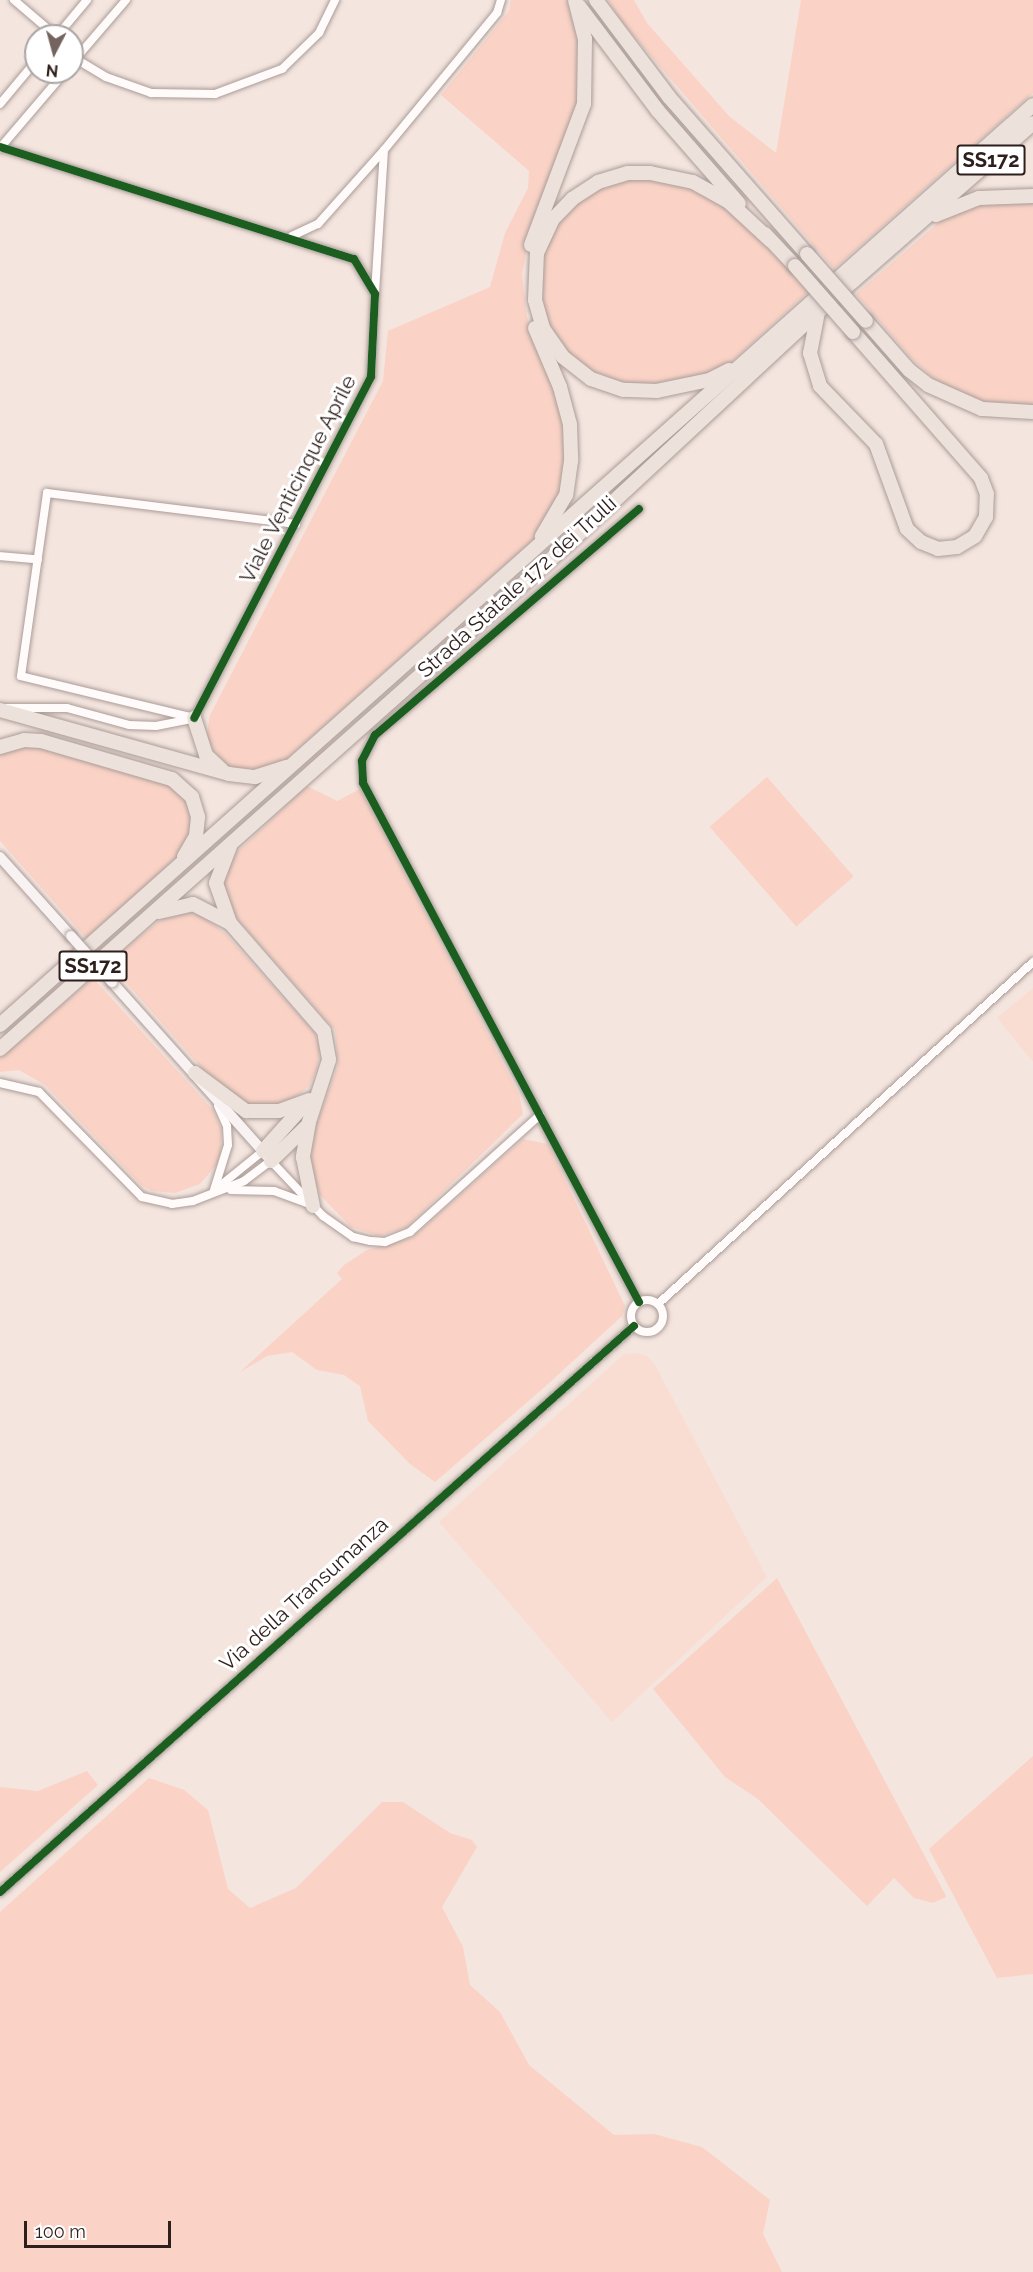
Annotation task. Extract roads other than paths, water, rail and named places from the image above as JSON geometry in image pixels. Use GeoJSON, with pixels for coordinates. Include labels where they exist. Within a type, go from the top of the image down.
{"type":"FeatureCollection","features":[{"type":"Feature","properties":{"kind":"highway"},"geometry":{"type":"LineString","coordinates":[[575,0],[658,111],[981,478],[987,494],[986,517],[975,536],[957,547],[939,549],[921,542],[907,529],[876,444],[820,386],[810,353],[818,312]]}},
{"type":"Feature","properties":{"kind":"highway"},"geometry":{"type":"LineString","coordinates":[[530,553],[566,495],[571,460],[568,416],[560,387],[531,318],[525,280],[531,246],[584,104],[585,39],[575,0]]}},
{"type":"Feature","properties":{"kind":"highway"},"geometry":{"type":"LineString","coordinates":[[596,0],[669,97],[909,370],[928,385],[982,408],[1033,412]]}},
{"type":"Feature","properties":{"kind":"highway","name":"Strada Statale 172 dei Trulli"},"geometry":{"type":"LineString","coordinates":[[0,1025],[166,881],[1033,105]]}},
{"type":"Feature","properties":{"kind":"highway","name":"Strada Statale 172 dei Trulli"},"geometry":{"type":"LineString","coordinates":[[0,1049],[238,833],[569,543],[818,312],[1033,123]]}},
{"type":"Feature","properties":{"kind":"highway"},"geometry":{"type":"LineString","coordinates":[[756,352],[722,374],[691,385],[641,392],[606,386],[576,369],[552,342],[538,313],[534,268],[541,242],[561,209],[598,182],[628,173],[650,173],[693,182],[729,202],[770,240]]}},
{"type":"Feature","properties":{"kind":"highway"},"geometry":{"type":"LineString","coordinates":[[904,237],[956,204],[979,198],[1033,196]]}},
{"type":"Feature","properties":{"kind":"highway"},"geometry":{"type":"LineString","coordinates":[[0,710],[229,774],[267,775],[300,759]]}},
{"type":"Feature","properties":{"kind":"highway"},"geometry":{"type":"LineString","coordinates":[[194,718],[206,755],[229,774]]}},
{"type":"Feature","properties":{"kind":"highway"},"geometry":{"type":"LineString","coordinates":[[0,747],[24,740],[41,741],[158,772],[184,788],[196,806],[196,836],[166,881]]}},
{"type":"Feature","properties":{"kind":"highway"},"geometry":{"type":"LineString","coordinates":[[230,923],[216,883],[222,860],[238,833]]}},
{"type":"Feature","properties":{"kind":"highway"},"geometry":{"type":"LineString","coordinates":[[142,922],[182,904],[204,908],[230,923],[324,1031],[329,1060],[309,1122],[303,1157],[313,1206]]}},
{"type":"Feature","properties":{"kind":"highway"},"geometry":{"type":"LineString","coordinates":[[195,1072],[246,1111],[279,1111],[309,1100]]}},
{"type":"Feature","properties":{"kind":"highway"},"geometry":{"type":"LineString","coordinates":[[267,1156],[321,1086]]}},
{"type":"Feature","properties":{"kind":"highway"},"geometry":{"type":"LineString","coordinates":[[267,1156],[295,1140],[309,1122]]}},
{"type":"Feature","properties":{"kind":"street"},"geometry":{"type":"LineString","coordinates":[[15,0],[42,24]]}},
{"type":"Feature","properties":{"kind":"street"},"geometry":{"type":"LineString","coordinates":[[66,24],[87,0]]}},
{"type":"Feature","properties":{"kind":"street"},"geometry":{"type":"LineString","coordinates":[[84,49],[126,0]]}},
{"type":"Feature","properties":{"kind":"street"},"geometry":{"type":"LineString","coordinates":[[84,66],[106,77],[151,93],[215,94],[282,69],[319,33],[335,0]]}},
{"type":"Feature","properties":{"kind":"street"},"geometry":{"type":"LineString","coordinates":[[292,236],[318,224],[384,150],[496,14],[501,0]]}},
{"type":"Feature","properties":{"kind":"street"},"geometry":{"type":"LineString","coordinates":[[0,104],[24,75]]}},
{"type":"Feature","properties":{"kind":"street"},"geometry":{"type":"LineString","coordinates":[[55,84],[0,147],[292,236],[354,259],[375,294]]}},
{"type":"Feature","properties":{"kind":"street","name":"Viale Venticinque Aprile"},"geometry":{"type":"LineString","coordinates":[[194,718],[371,376],[384,150]]}},
{"type":"Feature","properties":{"kind":"street"},"geometry":{"type":"LineString","coordinates":[[194,718],[21,676],[47,493],[296,524]]}},
{"type":"Feature","properties":{"kind":"street"},"geometry":{"type":"LineString","coordinates":[[639,509],[375,735],[362,761],[363,783],[639,1302]]}},
{"type":"Feature","properties":{"kind":"street"},"geometry":{"type":"LineString","coordinates":[[0,556],[38,559]]}},
{"type":"Feature","properties":{"kind":"street"},"geometry":{"type":"LineString","coordinates":[[0,710],[46,705],[129,725],[156,726],[194,718]]}},
{"type":"Feature","properties":{"kind":"street"},"geometry":{"type":"LineString","coordinates":[[0,857],[313,1206],[353,1237],[385,1242],[399,1238],[422,1222],[540,1115]]}},
{"type":"Feature","properties":{"kind":"street"},"geometry":{"type":"LineString","coordinates":[[658,1304],[1033,962]]}},
{"type":"Feature","properties":{"kind":"street"},"geometry":{"type":"LineString","coordinates":[[0,1083],[39,1092],[142,1197],[172,1204],[213,1193],[244,1181],[267,1156]]}},
{"type":"Feature","properties":{"kind":"street"},"geometry":{"type":"LineString","coordinates":[[207,1086],[228,1135],[226,1156],[213,1193]]}},
{"type":"Feature","properties":{"kind":"street"},"geometry":{"type":"LineString","coordinates":[[213,1193],[259,1189],[291,1196],[313,1206]]}},
{"type":"Feature","properties":{"kind":"street"},"geometry":{"type":"LineString","coordinates":[[649,1300],[658,1304],[663,1316],[658,1328],[646,1332],[634,1326],[631,1313],[639,1302],[649,1300]]}},
{"type":"Feature","properties":{"kind":"street","name":"Via della Transumanza"},"geometry":{"type":"LineString","coordinates":[[0,1892],[634,1326]]}}]}
